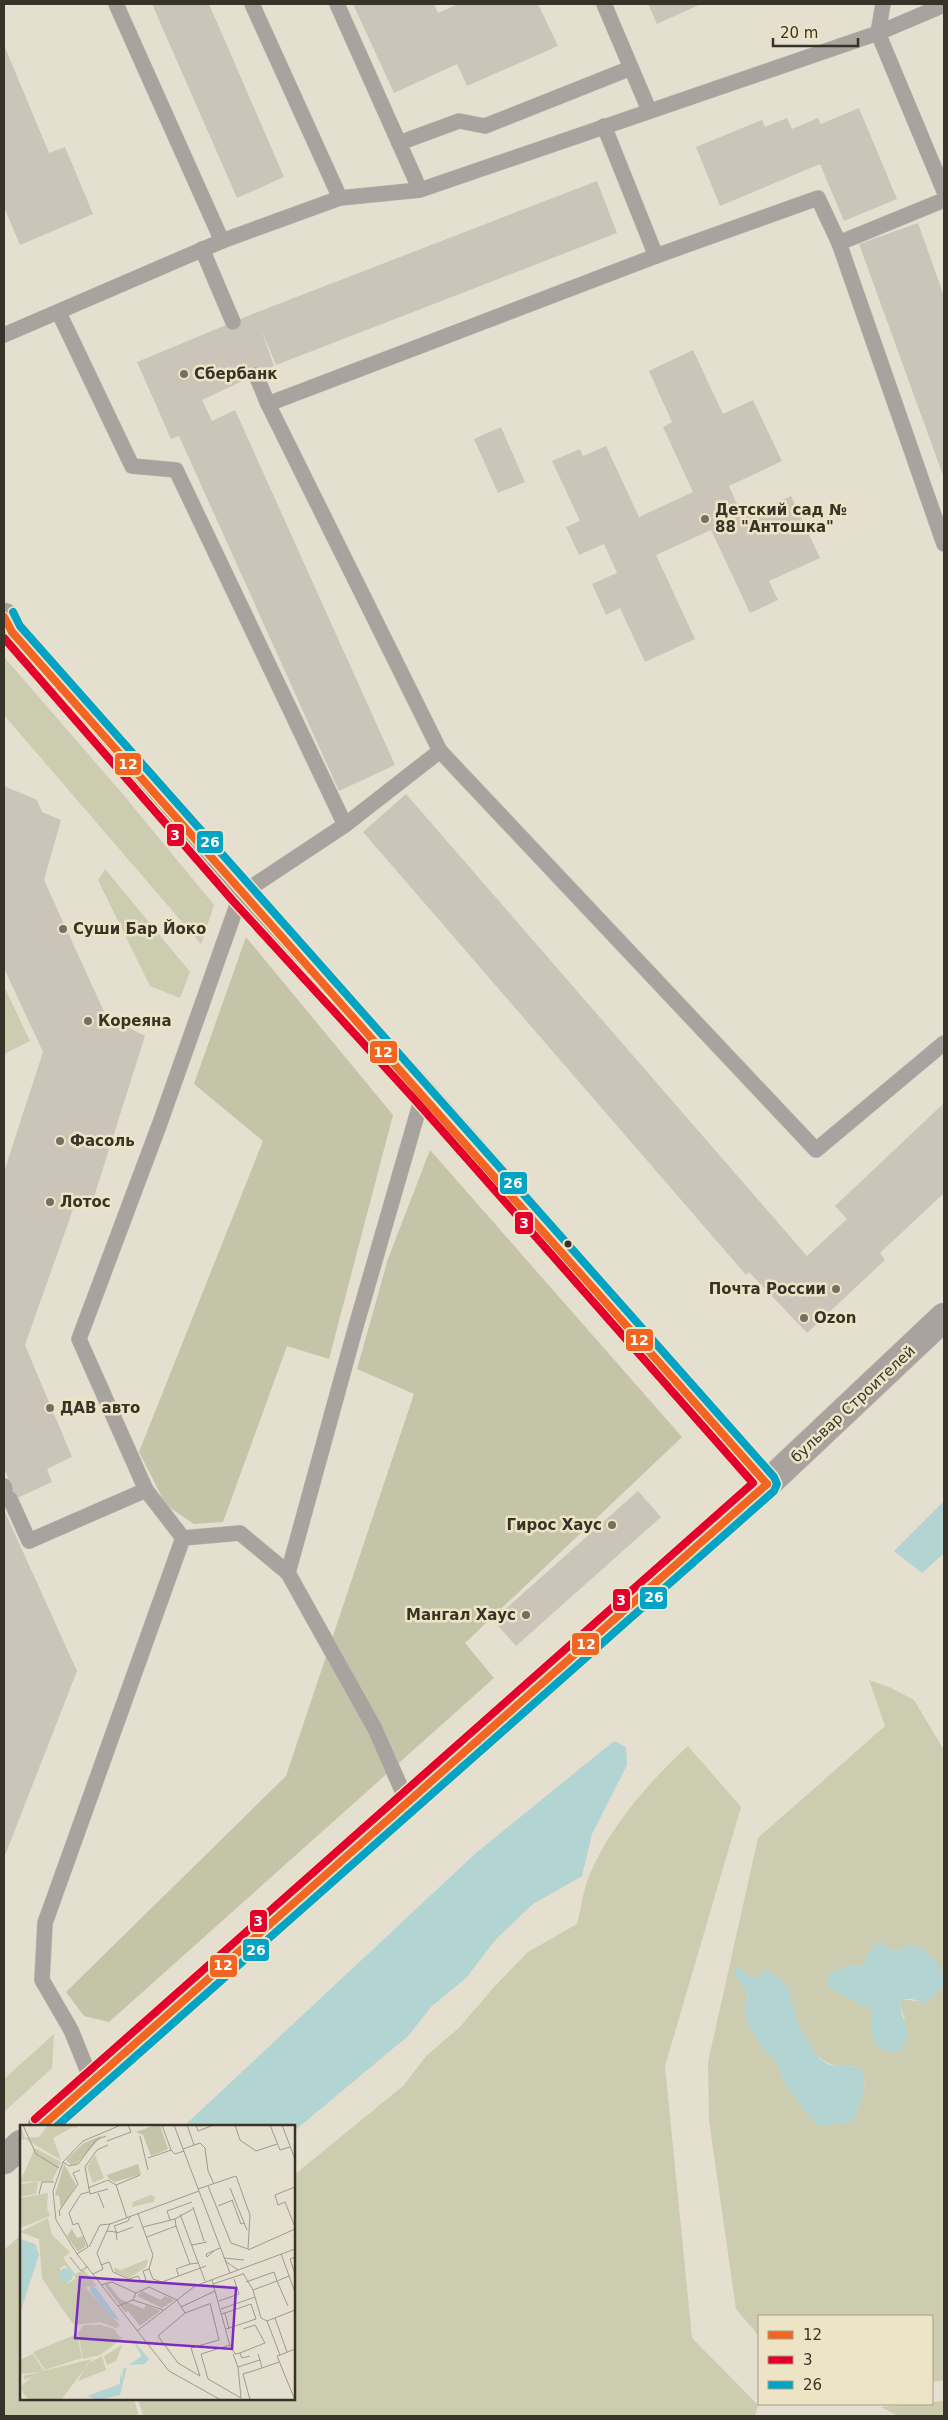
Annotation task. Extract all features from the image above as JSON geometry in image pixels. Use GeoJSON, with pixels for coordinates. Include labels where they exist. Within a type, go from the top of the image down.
{"type":"FeatureCollection","features":[{"type":"Feature","properties":{"kind":"street"},"geometry":{"type":"LineString","coordinates":[[4,617],[12,632],[241,894],[423,1094],[767,1484]]}},
{"type":"Feature","properties":{"kind":"street","name":"бульвар Строителей"},"geometry":{"type":"LineString","coordinates":[[43,2125],[408,1804],[767,1484],[944,1317]]}},
{"type":"Feature","properties":{"kind":"street"},"geometry":{"type":"LineString","coordinates":[[4,2160],[20,2145]]}},
{"type":"Feature","properties":{"kind":"lane"},"geometry":{"type":"LineString","coordinates":[[116,4],[222,241]]}},
{"type":"Feature","properties":{"kind":"lane"},"geometry":{"type":"LineString","coordinates":[[252,4],[340,198]]}},
{"type":"Feature","properties":{"kind":"lane"},"geometry":{"type":"LineString","coordinates":[[337,4],[420,190]]}},
{"type":"Feature","properties":{"kind":"lane"},"geometry":{"type":"LineString","coordinates":[[604,4],[649,110]]}},
{"type":"Feature","properties":{"kind":"lane"},"geometry":{"type":"LineString","coordinates":[[883,4],[878,33],[944,192]]}},
{"type":"Feature","properties":{"kind":"lane"},"geometry":{"type":"LineString","coordinates":[[4,336],[202,249],[340,198],[420,190],[878,33],[944,5]]}},
{"type":"Feature","properties":{"kind":"lane"},"geometry":{"type":"LineString","coordinates":[[399,143],[459,121],[485,126],[631,68]]}},
{"type":"Feature","properties":{"kind":"lane"},"geometry":{"type":"LineString","coordinates":[[604,126],[656,256]]}},
{"type":"Feature","properties":{"kind":"lane"},"geometry":{"type":"LineString","coordinates":[[268,404],[656,256],[818,198],[839,243],[944,544]]}},
{"type":"Feature","properties":{"kind":"lane"},"geometry":{"type":"LineString","coordinates":[[839,243],[944,200]]}},
{"type":"Feature","properties":{"kind":"lane"},"geometry":{"type":"LineString","coordinates":[[202,249],[233,322]]}},
{"type":"Feature","properties":{"kind":"lane"},"geometry":{"type":"LineString","coordinates":[[59,313],[132,466],[176,470],[345,825]]}},
{"type":"Feature","properties":{"kind":"lane"},"geometry":{"type":"LineString","coordinates":[[256,375],[268,404],[440,752],[816,1150],[944,1043]]}},
{"type":"Feature","properties":{"kind":"lane"},"geometry":{"type":"LineString","coordinates":[[183,1538],[146,1490],[79,1339],[173,1088],[241,894],[345,825],[440,752]]}},
{"type":"Feature","properties":{"kind":"lane"},"geometry":{"type":"LineString","coordinates":[[288,1573],[351,1342],[423,1094]]}},
{"type":"Feature","properties":{"kind":"lane"},"geometry":{"type":"LineString","coordinates":[[6,1491],[29,1541],[146,1490]]}},
{"type":"Feature","properties":{"kind":"lane"},"geometry":{"type":"LineString","coordinates":[[183,1538],[240,1534],[288,1573],[375,1729],[408,1804]]}},
{"type":"Feature","properties":{"kind":"lane"},"geometry":{"type":"LineString","coordinates":[[92,2082],[71,2030],[42,1980],[45,1923],[183,1538]]}},
{"type":"Feature","properties":{"kind":"green space"},"geometry":{"type":"Polygon","coordinates":[[[4,657],[121,792],[214,905],[201,944],[4,715],[4,657]]]}},
{"type":"Feature","properties":{"kind":"green space"},"geometry":{"type":"Polygon","coordinates":[[[105,869],[190,972],[180,998],[150,986],[98,880],[105,869]]]}},
{"type":"Feature","properties":{"kind":"green space"},"geometry":{"type":"Polygon","coordinates":[[[246,937],[393,1115],[329,1359],[287,1346],[223,1522],[194,1524],[166,1505],[139,1452],[263,1141],[194,1084],[246,937]]]}},
{"type":"Feature","properties":{"kind":"green space"},"geometry":{"type":"Polygon","coordinates":[[[4,986],[30,1041],[4,1054],[4,986]]]}},
{"type":"Feature","properties":{"kind":"green space"},"geometry":{"type":"Polygon","coordinates":[[[430,1150],[682,1437],[465,1643],[494,1678],[109,2022],[84,2016],[66,1992],[286,1776],[414,1394],[357,1369],[388,1259],[430,1150]]]}},
{"type":"Feature","properties":{"kind":"green space"},"geometry":{"type":"Polygon","coordinates":[[[869,1680],[891,1688],[914,1700],[944,1750],[944,1980],[942,1972],[911,1945],[893,1951],[884,1944],[874,1944],[863,1965],[847,1966],[827,1986],[871,2006],[872,2017],[905,2019],[900,2006],[901,1999],[924,2002],[938,1993],[944,1981],[944,2380],[933,2382],[933,2315],[758,2315],[758,2335],[736,2309],[709,2120],[708,2062],[758,1838],[885,1726],[869,1680]],[[744,1972],[740,1980],[748,1995],[745,2005],[761,2045],[778,2064],[782,2079],[820,2126],[854,2120],[863,2093],[863,2073],[859,2067],[835,2065],[820,2058],[802,2035],[791,1997],[759,1977],[751,1977],[744,1972]]]}},
{"type":"Feature","properties":{"kind":"green space"},"geometry":{"type":"Polygon","coordinates":[[[688,1746],[741,1807],[665,2066],[692,2338],[758,2405],[755,2416],[143,2416],[138,2400],[295,2400],[295,2174],[403,2086],[427,2055],[459,2028],[494,1987],[528,1952],[577,1924],[589,1876],[598,1858],[619,1822],[659,1774],[688,1746]]]}},
{"type":"Feature","properties":{"kind":"green space"},"geometry":{"type":"Polygon","coordinates":[[[54,2034],[52,2068],[4,2112],[4,2079],[54,2034]]]}},
{"type":"Feature","properties":{"kind":"green space"},"geometry":{"type":"Polygon","coordinates":[[[20,2236],[20,2400],[134,2400],[139,2416],[4,2416],[4,2250],[20,2236]]]}},
{"type":"Feature","properties":{"kind":"green space"},"geometry":{"type":"Polygon","coordinates":[[[944,2401],[944,2416],[898,2416],[881,2407],[933,2405],[933,2402],[944,2401]]]}},
{"type":"Feature","properties":{"kind":"water"},"geometry":{"type":"Polygon","coordinates":[[[944,1501],[944,1553],[922,1573],[894,1551],[944,1501]]]}},
{"type":"Feature","properties":{"kind":"water"},"geometry":{"type":"Polygon","coordinates":[[[614,1741],[626,1747],[627,1765],[592,1834],[582,1876],[533,1904],[496,1939],[466,1978],[432,2006],[408,2036],[295,2130],[295,2125],[185,2125],[476,1853],[614,1741]]]}},
{"type":"Feature","properties":{"kind":"water"},"geometry":{"type":"Polygon","coordinates":[[[874,1944],[884,1944],[893,1951],[909,1945],[916,1946],[933,1958],[944,1976],[942,1988],[924,2003],[912,1999],[901,1999],[900,2006],[907,2029],[907,2036],[901,2051],[882,2049],[877,2045],[872,2032],[871,2006],[864,2007],[827,1986],[829,1975],[847,1966],[863,1965],[874,1944]]]}},
{"type":"Feature","properties":{"kind":"water"},"geometry":{"type":"Polygon","coordinates":[[[737,1967],[751,1977],[759,1977],[766,1969],[788,1986],[797,2021],[810,2046],[820,2059],[830,2065],[859,2067],[863,2073],[864,2086],[854,2120],[820,2126],[805,2111],[782,2079],[778,2064],[761,2045],[747,2022],[745,2005],[748,1995],[740,1980],[734,1976],[737,1967]]]}},
{"type":"Feature","properties":{"kind":"building"},"geometry":{"type":"Polygon","coordinates":[[[152,4],[209,4],[284,177],[237,198],[152,4]]]}},
{"type":"Feature","properties":{"kind":"building"},"geometry":{"type":"Polygon","coordinates":[[[353,4],[434,4],[438,13],[458,4],[538,4],[558,46],[467,86],[457,64],[394,93],[353,4]]]}},
{"type":"Feature","properties":{"kind":"building"},"geometry":{"type":"Polygon","coordinates":[[[648,4],[701,4],[657,24],[648,4]]]}},
{"type":"Feature","properties":{"kind":"building"},"geometry":{"type":"Polygon","coordinates":[[[4,45],[49,153],[65,147],[93,214],[20,245],[4,207],[4,45]]]}},
{"type":"Feature","properties":{"kind":"building"},"geometry":{"type":"Polygon","coordinates":[[[859,108],[897,199],[844,221],[820,164],[720,206],[696,147],[762,120],[765,127],[787,118],[792,129],[818,118],[821,124],[859,108]]]}},
{"type":"Feature","properties":{"kind":"building"},"geometry":{"type":"Polygon","coordinates":[[[597,181],[617,233],[276,365],[261,329],[274,366],[202,400],[212,421],[235,410],[395,765],[339,791],[179,436],[171,439],[137,362],[255,313],[597,181]]]}},
{"type":"Feature","properties":{"kind":"building"},"geometry":{"type":"Polygon","coordinates":[[[918,223],[944,296],[944,478],[859,244],[918,223]]]}},
{"type":"Feature","properties":{"kind":"building"},"geometry":{"type":"Polygon","coordinates":[[[693,350],[723,414],[753,400],[782,461],[729,486],[743,518],[791,496],[820,558],[769,581],[778,600],[750,613],[711,530],[656,555],[695,639],[645,662],[620,608],[606,615],[592,584],[617,573],[604,544],[579,555],[566,527],[580,521],[552,461],[580,449],[583,456],[606,446],[639,517],[693,492],[663,427],[672,422],[649,371],[693,350]]]}},
{"type":"Feature","properties":{"kind":"building"},"geometry":{"type":"Polygon","coordinates":[[[501,427],[525,482],[498,493],[474,439],[501,427]]]}},
{"type":"Feature","properties":{"kind":"building"},"geometry":{"type":"Polygon","coordinates":[[[4,786],[37,800],[42,812],[61,820],[44,880],[106,1016],[145,1036],[92,1203],[77,1198],[25,1345],[72,1457],[47,1469],[52,1482],[17,1498],[4,1489],[12,1487],[4,1469],[4,1172],[43,1052],[4,968],[4,786]]]}},
{"type":"Feature","properties":{"kind":"building"},"geometry":{"type":"Polygon","coordinates":[[[406,794],[807,1256],[847,1219],[835,1206],[944,1103],[944,1193],[880,1253],[885,1260],[807,1333],[749,1272],[746,1275],[363,832],[406,794]]]}},
{"type":"Feature","properties":{"kind":"building"},"geometry":{"type":"Polygon","coordinates":[[[638,1491],[661,1517],[516,1646],[493,1620],[638,1491]]]}},
{"type":"Feature","properties":{"kind":"building"},"geometry":{"type":"Polygon","coordinates":[[[4,1510],[77,1671],[4,1858],[4,1510]]]}},
{"type":"Feature","properties":{"kind":"transit line","name":"26"},"geometry":{"type":"LineString","coordinates":[[13,612],[20,626],[774,1477],[777,1484],[774,1491],[58,2125]]}},
{"type":"Feature","properties":{"kind":"transit line","name":"12"},"geometry":{"type":"LineString","coordinates":[[4,617],[12,632],[106,739],[767,1484]]}},
{"type":"Feature","properties":{"kind":"transit line","name":"3"},"geometry":{"type":"LineString","coordinates":[[4,638],[233,901],[416,1101],[753,1483],[35,2119]]}},
{"type":"Feature","properties":{"kind":"transit line","name":"12"},"geometry":{"type":"LineString","coordinates":[[43,2125],[767,1484]]}},
{"type":"Feature","properties":{"kind":"place","name":"Сбербанк"},"geometry":{"type":"Point","coordinates":[184,374]}},
{"type":"Feature","properties":{"kind":"place","name":"Детский сад № 88 \"Антошка\""},"geometry":{"type":"Point","coordinates":[705,519]}},
{"type":"Feature","properties":{"kind":"place","name":"Суши Бар Йоко"},"geometry":{"type":"Point","coordinates":[63,929]}},
{"type":"Feature","properties":{"kind":"place","name":"Кореяна"},"geometry":{"type":"Point","coordinates":[88,1021]}},
{"type":"Feature","properties":{"kind":"place","name":"Фасоль"},"geometry":{"type":"Point","coordinates":[60,1141]}},
{"type":"Feature","properties":{"kind":"place","name":"Лотос"},"geometry":{"type":"Point","coordinates":[50,1202]}},
{"type":"Feature","properties":{"kind":"place","name":"Почта России"},"geometry":{"type":"Point","coordinates":[836,1289]}},
{"type":"Feature","properties":{"kind":"place","name":"Ozon"},"geometry":{"type":"Point","coordinates":[804,1318]}},
{"type":"Feature","properties":{"kind":"place","name":"ДАВ авто"},"geometry":{"type":"Point","coordinates":[50,1408]}},
{"type":"Feature","properties":{"kind":"place","name":"Гирос Хаус"},"geometry":{"type":"Point","coordinates":[612,1525]}},
{"type":"Feature","properties":{"kind":"place","name":"Мангал Хаус"},"geometry":{"type":"Point","coordinates":[526,1615]}}]}
